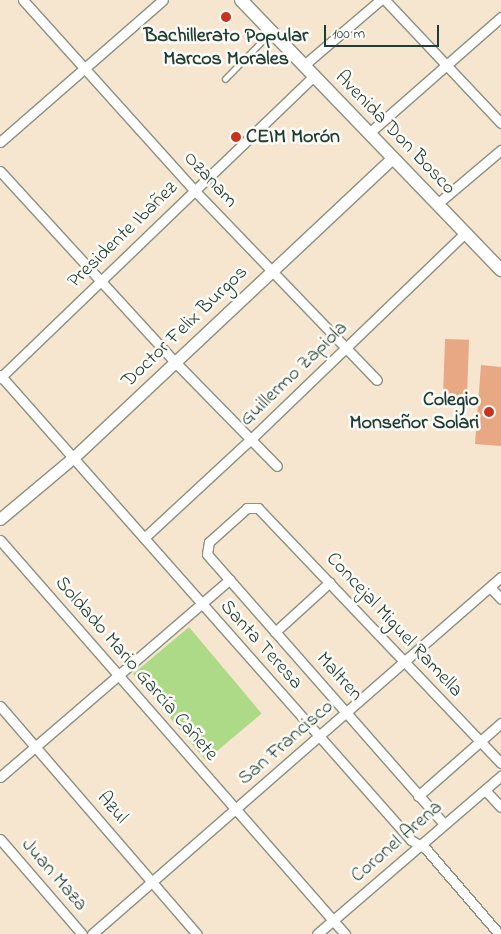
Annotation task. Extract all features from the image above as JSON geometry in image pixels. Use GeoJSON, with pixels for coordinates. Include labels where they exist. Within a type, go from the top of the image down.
{"type":"FeatureCollection","features":[{"type":"Feature","properties":{"kind":"main road","name":"Avenida Don Bosco"},"geometry":{"type":"LineString","coordinates":[[241,0],[501,270]]}},
{"type":"Feature","properties":{"kind":"street","name":"Ozanam"},"geometry":{"type":"LineString","coordinates":[[23,0],[195,190],[377,380]]}},
{"type":"Feature","properties":{"kind":"street"},"geometry":{"type":"LineString","coordinates":[[0,142],[163,0]]}},
{"type":"Feature","properties":{"kind":"street"},"geometry":{"type":"LineString","coordinates":[[304,66],[380,0]]}},
{"type":"Feature","properties":{"kind":"street"},"geometry":{"type":"LineString","coordinates":[[385,0],[501,123]]}},
{"type":"Feature","properties":{"kind":"street"},"geometry":{"type":"LineString","coordinates":[[369,133],[501,17]]}},
{"type":"Feature","properties":{"kind":"street","name":"Presidente Ibañez"},"geometry":{"type":"LineString","coordinates":[[1,377],[314,76]]}},
{"type":"Feature","properties":{"kind":"street"},"geometry":{"type":"LineString","coordinates":[[438,204],[501,150]]}},
{"type":"Feature","properties":{"kind":"street","name":"Doctor Felix Burgos"},"geometry":{"type":"LineString","coordinates":[[0,519],[74,457],[392,158]]}},
{"type":"Feature","properties":{"kind":"street"},"geometry":{"type":"LineString","coordinates":[[0,171],[176,363],[277,466]]}},
{"type":"Feature","properties":{"kind":"street","name":"Guillermo Zapiola"},"geometry":{"type":"LineString","coordinates":[[144,538],[346,349],[465,233]]}},
{"type":"Feature","properties":{"kind":"street","name":"Santa Teresa"},"geometry":{"type":"LineString","coordinates":[[1,377],[74,457],[319,737],[411,840],[420,845],[498,934]]}},
{"type":"Feature","properties":{"kind":"street","name":"Maltren"},"geometry":{"type":"LineString","coordinates":[[262,511],[253,506],[247,508],[209,542],[207,554],[444,824]]}},
{"type":"Feature","properties":{"kind":"street","name":"Concejal Miguel Ramella"},"geometry":{"type":"LineString","coordinates":[[262,511],[501,763]]}},
{"type":"Feature","properties":{"kind":"street","name":"Soldado Mario García Cañete"},"geometry":{"type":"LineString","coordinates":[[0,540],[235,811],[345,934]]}},
{"type":"Feature","properties":{"kind":"street","name":"San Francisco"},"geometry":{"type":"LineString","coordinates":[[92,934],[501,577]]}},
{"type":"Feature","properties":{"kind":"street"},"geometry":{"type":"LineString","coordinates":[[0,778],[34,746],[230,579]]}},
{"type":"Feature","properties":{"kind":"street"},"geometry":{"type":"LineString","coordinates":[[275,632],[330,582]]}},
{"type":"Feature","properties":{"kind":"street"},"geometry":{"type":"LineString","coordinates":[[490,587],[501,599]]}},
{"type":"Feature","properties":{"kind":"street","name":"Azul"},"geometry":{"type":"LineString","coordinates":[[0,706],[197,934]]}},
{"type":"Feature","properties":{"kind":"street"},"geometry":{"type":"LineString","coordinates":[[418,796],[501,723]]}},
{"type":"Feature","properties":{"kind":"street","name":"Coronel Arena"},"geometry":{"type":"LineString","coordinates":[[316,934],[501,776]]}},
{"type":"Feature","properties":{"kind":"street"},"geometry":{"type":"LineString","coordinates":[[485,790],[501,808]]}},
{"type":"Feature","properties":{"kind":"street","name":"Juan Maza"},"geometry":{"type":"LineString","coordinates":[[0,840],[82,934]]}},
{"type":"Feature","properties":{"kind":"lane"},"geometry":{"type":"LineString","coordinates":[[225,79],[272,31]]}},
{"type":"Feature","properties":{"kind":"green space"},"geometry":{"type":"Polygon","coordinates":[[[189,627],[262,714],[206,760],[133,674],[189,627]]]}},
{"type":"Feature","properties":{"kind":"building"},"geometry":{"type":"Polygon","coordinates":[[[445,339],[469,340],[467,399],[443,398],[445,339]]]}},
{"type":"Feature","properties":{"kind":"building","name":"Colegio Monseñor Solari"},"geometry":{"type":"Polygon","coordinates":[[[481,365],[501,367],[501,446],[475,444],[481,365]]]}},
{"type":"Feature","properties":{"kind":"place","name":"Bachillerato Popular Marcos Morales"},"geometry":{"type":"Point","coordinates":[226,17]}},
{"type":"Feature","properties":{"kind":"place","name":"CEIM Morón"},"geometry":{"type":"Point","coordinates":[236,137]}},
{"type":"Feature","properties":{"kind":"place","name":"Colegio Monseñor Solari"},"geometry":{"type":"Point","coordinates":[489,412]}}]}
